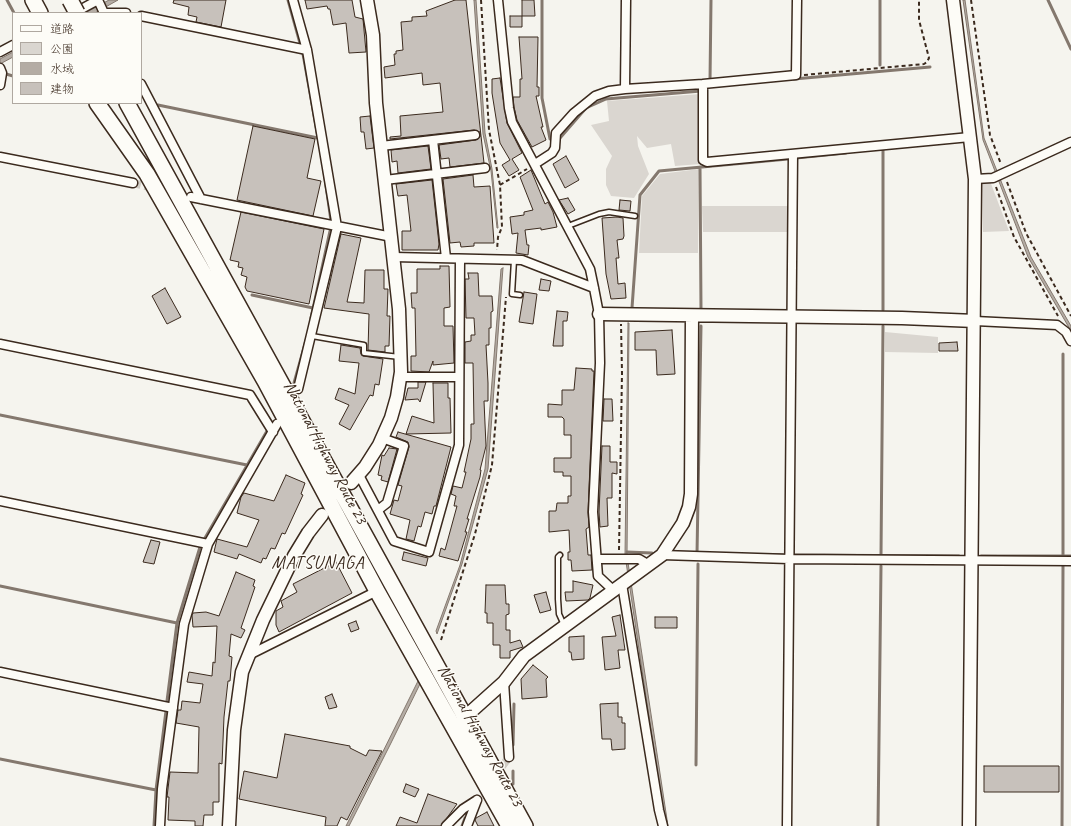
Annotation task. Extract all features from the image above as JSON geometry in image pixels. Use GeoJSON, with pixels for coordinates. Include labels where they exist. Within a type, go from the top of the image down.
{"type":"FeatureCollection","features":[{"type":"Feature","properties":{"kind":"highway"},"geometry":{"type":"LineString","coordinates":[[33,0],[39,12]]}},
{"type":"Feature","properties":{"kind":"highway"},"geometry":{"type":"LineString","coordinates":[[70,0],[76,12]]}},
{"type":"Feature","properties":{"kind":"highway","name":"National Highway Route 23"},"geometry":{"type":"LineString","coordinates":[[98,104],[147,174],[242,340],[377,591],[509,826]]}},
{"type":"Feature","properties":{"kind":"highway","name":"National Highway Route 23"},"geometry":{"type":"LineString","coordinates":[[128,104],[525,826]]}},
{"type":"Feature","properties":{"kind":"street"},"geometry":{"type":"LineString","coordinates":[[76,12],[98,0],[104,12]]}},
{"type":"Feature","properties":{"kind":"street"},"geometry":{"type":"LineString","coordinates":[[293,0],[337,227],[312,336],[298,389]]}},
{"type":"Feature","properties":{"kind":"street"},"geometry":{"type":"LineString","coordinates":[[368,0],[373,35],[376,103],[399,309],[400,377],[398,397],[382,438],[365,467],[355,479],[378,510],[394,541],[429,552],[459,445],[460,259]]}},
{"type":"Feature","properties":{"kind":"street"},"geometry":{"type":"LineString","coordinates":[[498,0],[509,108],[512,122],[590,269],[599,314],[600,363],[594,512],[598,576],[624,583]]}},
{"type":"Feature","properties":{"kind":"street"},"geometry":{"type":"LineString","coordinates":[[625,89],[626,0]]}},
{"type":"Feature","properties":{"kind":"street"},"geometry":{"type":"LineString","coordinates":[[535,164],[552,153],[555,148],[556,133],[574,113],[589,99],[602,93],[625,89],[703,84],[796,75],[797,0]]}},
{"type":"Feature","properties":{"kind":"street"},"geometry":{"type":"LineString","coordinates":[[952,0],[975,179],[975,321],[969,826]]}},
{"type":"Feature","properties":{"kind":"street"},"geometry":{"type":"LineString","coordinates":[[142,16],[303,50]]}},
{"type":"Feature","properties":{"kind":"street"},"geometry":{"type":"LineString","coordinates":[[0,52],[12,46]]}},
{"type":"Feature","properties":{"kind":"street"},"geometry":{"type":"LineString","coordinates":[[0,68],[2,73],[0,85]]}},
{"type":"Feature","properties":{"kind":"street"},"geometry":{"type":"LineString","coordinates":[[703,84],[703,160],[707,162],[970,137]]}},
{"type":"Feature","properties":{"kind":"street"},"geometry":{"type":"LineString","coordinates":[[142,86],[201,199]]}},
{"type":"Feature","properties":{"kind":"street"},"geometry":{"type":"LineString","coordinates":[[381,146],[475,135]]}},
{"type":"Feature","properties":{"kind":"street"},"geometry":{"type":"LineString","coordinates":[[433,140],[446,258]]}},
{"type":"Feature","properties":{"kind":"street"},"geometry":{"type":"LineString","coordinates":[[975,179],[996,177],[1071,142]]}},
{"type":"Feature","properties":{"kind":"street"},"geometry":{"type":"LineString","coordinates":[[787,826],[793,154]]}},
{"type":"Feature","properties":{"kind":"street"},"geometry":{"type":"LineString","coordinates":[[0,157],[133,183]]}},
{"type":"Feature","properties":{"kind":"street"},"geometry":{"type":"LineString","coordinates":[[385,180],[485,168]]}},
{"type":"Feature","properties":{"kind":"street"},"geometry":{"type":"LineString","coordinates":[[191,197],[392,237]]}},
{"type":"Feature","properties":{"kind":"street"},"geometry":{"type":"LineString","coordinates":[[394,257],[522,260],[594,288]]}},
{"type":"Feature","properties":{"kind":"street"},"geometry":{"type":"LineString","coordinates":[[599,314],[902,318],[1048,324],[1062,328],[1071,341]]}},
{"type":"Feature","properties":{"kind":"street"},"geometry":{"type":"LineString","coordinates":[[465,717],[504,682],[524,656],[662,555],[682,523],[689,507],[691,494],[692,316]]}},
{"type":"Feature","properties":{"kind":"street"},"geometry":{"type":"LineString","coordinates":[[0,344],[250,395],[275,428],[208,544],[184,624],[162,789],[160,826]]}},
{"type":"Feature","properties":{"kind":"street"},"geometry":{"type":"LineString","coordinates":[[400,377],[459,377]]}},
{"type":"Feature","properties":{"kind":"street"},"geometry":{"type":"LineString","coordinates":[[378,510],[387,503],[404,446],[382,438]]}},
{"type":"Feature","properties":{"kind":"street"},"geometry":{"type":"LineString","coordinates":[[0,501],[208,544]]}},
{"type":"Feature","properties":{"kind":"street"},"geometry":{"type":"LineString","coordinates":[[229,826],[238,698],[242,672],[262,620],[294,556],[308,533],[322,515]]}},
{"type":"Feature","properties":{"kind":"street"},"geometry":{"type":"LineString","coordinates":[[662,555],[789,559],[1071,561]]}},
{"type":"Feature","properties":{"kind":"street"},"geometry":{"type":"LineString","coordinates":[[597,559],[639,559],[649,565]]}},
{"type":"Feature","properties":{"kind":"street"},"geometry":{"type":"LineString","coordinates":[[624,583],[658,810],[663,826]]}},
{"type":"Feature","properties":{"kind":"street"},"geometry":{"type":"LineString","coordinates":[[249,654],[377,591]]}},
{"type":"Feature","properties":{"kind":"street"},"geometry":{"type":"LineString","coordinates":[[0,672],[173,708]]}},
{"type":"Feature","properties":{"kind":"street"},"geometry":{"type":"LineString","coordinates":[[504,682],[509,757]]}},
{"type":"Feature","properties":{"kind":"street"},"geometry":{"type":"LineString","coordinates":[[446,826],[463,809],[477,800],[467,826]]}},
{"type":"Feature","properties":{"kind":"lane"},"geometry":{"type":"LineString","coordinates":[[568,226],[599,214],[609,212],[635,216]]}},
{"type":"Feature","properties":{"kind":"lane"},"geometry":{"type":"LineString","coordinates":[[514,260],[512,294],[520,295]]}},
{"type":"Feature","properties":{"kind":"lane"},"geometry":{"type":"LineString","coordinates":[[312,336],[364,345],[364,354],[400,357]]}},
{"type":"Feature","properties":{"kind":"lane"},"geometry":{"type":"LineString","coordinates":[[560,555],[558,557],[559,614],[565,627]]}},
{"type":"Feature","properties":{"kind":"path"},"geometry":{"type":"LineString","coordinates":[[482,0],[489,130],[500,185],[502,227],[498,237],[497,260]]}},
{"type":"Feature","properties":{"kind":"path"},"geometry":{"type":"LineString","coordinates":[[796,75],[924,64],[929,58],[920,20],[919,0]]}},
{"type":"Feature","properties":{"kind":"path"},"geometry":{"type":"LineString","coordinates":[[500,185],[535,164]]}},
{"type":"Feature","properties":{"kind":"path"},"geometry":{"type":"LineString","coordinates":[[996,177],[1014,238],[1060,318],[1062,328]]}},
{"type":"Feature","properties":{"kind":"path"},"geometry":{"type":"LineString","coordinates":[[441,640],[475,534],[492,465],[506,292]]}},
{"type":"Feature","properties":{"kind":"path"},"geometry":{"type":"LineString","coordinates":[[620,314],[622,374],[623,559]]}},
{"type":"Feature","properties":{"kind":"green space"},"geometry":{"type":"Polygon","coordinates":[[[700,94],[701,164],[675,166],[671,144],[647,148],[637,136],[638,146],[649,174],[634,198],[611,196],[606,185],[606,169],[612,156],[591,125],[609,121],[607,101],[700,94]]]}},
{"type":"Feature","properties":{"kind":"green space"},"geometry":{"type":"Polygon","coordinates":[[[699,169],[698,253],[639,253],[642,196],[660,174],[699,169]]]}},
{"type":"Feature","properties":{"kind":"green space"},"geometry":{"type":"Polygon","coordinates":[[[985,181],[990,181],[1009,231],[983,232],[982,183],[985,181]]]}},
{"type":"Feature","properties":{"kind":"green space"},"geometry":{"type":"Polygon","coordinates":[[[702,206],[788,206],[787,232],[703,232],[702,206]]]}},
{"type":"Feature","properties":{"kind":"green space"},"geometry":{"type":"Polygon","coordinates":[[[885,332],[938,337],[938,353],[885,352],[885,332]]]}},
{"type":"Feature","properties":{"kind":"water"},"geometry":{"type":"Polygon","coordinates":[[[109,0],[118,0],[97,12],[87,12],[109,0]]]}},
{"type":"Feature","properties":{"kind":"water"},"geometry":{"type":"Polygon","coordinates":[[[474,0],[476,0],[485,133],[492,169],[498,228],[491,171],[483,134],[474,0]]]}},
{"type":"Feature","properties":{"kind":"water"},"geometry":{"type":"Polygon","coordinates":[[[963,0],[965,0],[984,138],[1031,257],[1071,326],[1071,331],[1028,257],[983,140],[963,0]]]}},
{"type":"Feature","properties":{"kind":"water"},"geometry":{"type":"Polygon","coordinates":[[[12,53],[12,58],[0,64],[0,59],[12,53]]]}},
{"type":"Feature","properties":{"kind":"water"},"geometry":{"type":"Polygon","coordinates":[[[503,268],[488,469],[462,564],[437,634],[436,631],[460,565],[485,469],[501,269],[503,268]]]}},
{"type":"Feature","properties":{"kind":"water"},"geometry":{"type":"Polygon","coordinates":[[[628,323],[627,556],[668,826],[666,826],[664,819],[625,555],[628,323]]]}},
{"type":"Feature","properties":{"kind":"water"},"geometry":{"type":"Polygon","coordinates":[[[418,681],[420,684],[391,743],[349,826],[346,826],[418,681]]]}},
{"type":"Feature","properties":{"kind":"building"},"geometry":{"type":"Polygon","coordinates":[[[174,0],[226,0],[221,27],[196,22],[197,17],[188,15],[189,7],[173,3],[174,0]]]}},
{"type":"Feature","properties":{"kind":"building"},"geometry":{"type":"Polygon","coordinates":[[[305,0],[352,0],[355,17],[363,19],[366,52],[349,53],[346,23],[333,25],[330,9],[328,9],[327,6],[307,9],[305,0]]]}},
{"type":"Feature","properties":{"kind":"building"},"geometry":{"type":"Polygon","coordinates":[[[455,0],[466,0],[484,163],[450,167],[449,158],[441,159],[439,145],[476,140],[480,137],[480,132],[474,130],[390,139],[390,137],[401,136],[400,116],[443,112],[440,83],[423,85],[422,73],[385,78],[384,67],[395,65],[394,54],[396,54],[396,51],[403,50],[401,22],[412,21],[412,17],[427,16],[426,11],[455,0]]]}},
{"type":"Feature","properties":{"kind":"building"},"geometry":{"type":"Polygon","coordinates":[[[522,0],[534,0],[535,16],[522,16],[522,0]]]}},
{"type":"Feature","properties":{"kind":"building"},"geometry":{"type":"Polygon","coordinates":[[[510,16],[522,16],[522,27],[510,27],[510,16]]]}},
{"type":"Feature","properties":{"kind":"building"},"geometry":{"type":"Polygon","coordinates":[[[519,37],[538,37],[537,87],[539,87],[539,96],[536,96],[543,127],[541,127],[546,140],[532,147],[517,120],[514,107],[513,97],[520,97],[520,79],[522,79],[519,37]]]}},
{"type":"Feature","properties":{"kind":"building"},"geometry":{"type":"Polygon","coordinates":[[[500,78],[507,123],[522,153],[512,159],[519,170],[509,176],[502,165],[510,160],[500,143],[492,93],[492,79],[500,78]]]}},
{"type":"Feature","properties":{"kind":"building"},"geometry":{"type":"Polygon","coordinates":[[[370,116],[374,148],[366,149],[364,132],[361,132],[360,117],[370,116]]]}},
{"type":"Feature","properties":{"kind":"building"},"geometry":{"type":"Polygon","coordinates":[[[253,126],[315,139],[307,178],[321,181],[313,216],[237,200],[253,126]]]}},
{"type":"Feature","properties":{"kind":"building"},"geometry":{"type":"Polygon","coordinates":[[[428,146],[431,169],[398,173],[397,161],[392,162],[391,150],[428,146]]]}},
{"type":"Feature","properties":{"kind":"building"},"geometry":{"type":"Polygon","coordinates":[[[566,156],[579,180],[565,188],[553,164],[566,156]]]}},
{"type":"Feature","properties":{"kind":"building"},"geometry":{"type":"Polygon","coordinates":[[[531,170],[545,204],[548,202],[553,212],[557,227],[541,230],[541,228],[525,230],[527,245],[529,245],[528,255],[516,253],[518,233],[512,234],[510,217],[524,215],[524,212],[533,210],[520,177],[531,170]]]}},
{"type":"Feature","properties":{"kind":"building"},"geometry":{"type":"Polygon","coordinates":[[[473,175],[474,187],[490,186],[494,243],[474,243],[474,246],[461,247],[460,242],[450,243],[443,179],[473,175]]]}},
{"type":"Feature","properties":{"kind":"building"},"geometry":{"type":"Polygon","coordinates":[[[432,180],[439,244],[438,250],[402,250],[402,231],[411,231],[407,195],[398,196],[396,184],[432,180]]]}},
{"type":"Feature","properties":{"kind":"building"},"geometry":{"type":"Polygon","coordinates":[[[568,198],[575,210],[568,214],[559,200],[568,198]]]}},
{"type":"Feature","properties":{"kind":"building"},"geometry":{"type":"Polygon","coordinates":[[[620,200],[631,201],[630,211],[619,210],[620,200]]]}},
{"type":"Feature","properties":{"kind":"building"},"geometry":{"type":"Polygon","coordinates":[[[241,212],[324,229],[309,304],[247,291],[245,287],[247,277],[241,275],[243,268],[238,267],[239,262],[230,260],[241,212]]]}},
{"type":"Feature","properties":{"kind":"building"},"geometry":{"type":"Polygon","coordinates":[[[602,218],[623,218],[624,236],[623,239],[617,240],[619,258],[616,258],[618,284],[625,283],[626,298],[611,299],[606,274],[602,218]]]}},
{"type":"Feature","properties":{"kind":"building"},"geometry":{"type":"Polygon","coordinates":[[[341,234],[361,238],[347,302],[364,303],[365,270],[384,270],[384,289],[388,289],[387,316],[390,316],[389,346],[385,346],[385,352],[368,350],[369,314],[324,308],[341,234]]]}},
{"type":"Feature","properties":{"kind":"building"},"geometry":{"type":"Polygon","coordinates":[[[440,266],[449,266],[450,307],[444,308],[444,326],[453,326],[454,363],[433,365],[433,361],[429,372],[411,371],[411,356],[416,356],[415,308],[412,308],[411,293],[417,293],[417,269],[440,269],[440,266]]]}},
{"type":"Feature","properties":{"kind":"building"},"geometry":{"type":"Polygon","coordinates":[[[468,273],[478,273],[479,296],[492,296],[493,311],[491,312],[491,328],[489,328],[489,345],[486,345],[488,401],[484,401],[486,446],[480,470],[480,477],[467,519],[469,519],[465,532],[467,532],[458,561],[439,556],[441,548],[445,550],[457,506],[454,506],[456,496],[451,494],[453,486],[462,488],[471,439],[471,424],[474,424],[473,363],[465,363],[465,342],[471,341],[471,335],[475,335],[474,318],[466,318],[465,279],[469,279],[468,273]]]}},
{"type":"Feature","properties":{"kind":"building"},"geometry":{"type":"Polygon","coordinates":[[[541,279],[551,281],[549,291],[539,290],[541,279]]]}},
{"type":"Feature","properties":{"kind":"building"},"geometry":{"type":"Polygon","coordinates":[[[165,288],[181,317],[167,324],[152,296],[165,288]]]}},
{"type":"Feature","properties":{"kind":"building"},"geometry":{"type":"Polygon","coordinates":[[[524,292],[537,294],[533,324],[519,322],[524,292]]]}},
{"type":"Feature","properties":{"kind":"building"},"geometry":{"type":"Polygon","coordinates":[[[557,311],[568,312],[567,321],[563,321],[563,346],[553,346],[557,311]]]}},
{"type":"Feature","properties":{"kind":"building"},"geometry":{"type":"Polygon","coordinates":[[[672,330],[675,374],[657,375],[656,350],[635,350],[635,332],[672,330]]]}},
{"type":"Feature","properties":{"kind":"building"},"geometry":{"type":"Polygon","coordinates":[[[957,342],[958,351],[939,351],[939,343],[957,342]]]}},
{"type":"Feature","properties":{"kind":"building"},"geometry":{"type":"Polygon","coordinates":[[[341,345],[360,348],[363,356],[383,359],[379,385],[375,384],[373,396],[370,395],[350,430],[339,424],[349,405],[335,399],[339,388],[355,394],[359,363],[339,361],[341,345]]]}},
{"type":"Feature","properties":{"kind":"building"},"geometry":{"type":"Polygon","coordinates":[[[576,368],[592,369],[592,371],[594,371],[588,512],[589,527],[586,529],[588,555],[591,555],[592,570],[572,571],[571,560],[568,560],[568,552],[570,552],[569,530],[549,532],[549,511],[556,511],[557,503],[568,503],[568,496],[571,496],[571,476],[563,476],[563,472],[554,472],[554,458],[571,458],[571,435],[564,435],[564,419],[562,417],[548,417],[548,404],[562,405],[562,390],[574,390],[576,368]]]}},
{"type":"Feature","properties":{"kind":"building"},"geometry":{"type":"Polygon","coordinates":[[[418,382],[426,382],[420,402],[418,399],[405,400],[408,388],[418,388],[418,382]]]}},
{"type":"Feature","properties":{"kind":"building"},"geometry":{"type":"Polygon","coordinates":[[[433,383],[448,383],[451,433],[406,434],[412,416],[434,423],[433,383]]]}},
{"type":"Feature","properties":{"kind":"building"},"geometry":{"type":"Polygon","coordinates":[[[604,399],[612,399],[613,421],[603,421],[604,399]]]}},
{"type":"Feature","properties":{"kind":"building"},"geometry":{"type":"Polygon","coordinates":[[[398,432],[451,447],[436,506],[434,506],[432,514],[425,512],[421,527],[418,526],[414,541],[406,539],[410,520],[390,514],[394,500],[398,501],[402,486],[398,485],[409,447],[408,442],[396,437],[398,432]]]}},
{"type":"Feature","properties":{"kind":"building"},"geometry":{"type":"Polygon","coordinates":[[[602,446],[610,446],[610,462],[617,462],[617,474],[612,473],[612,498],[607,498],[608,526],[600,527],[599,512],[602,446]]]}},
{"type":"Feature","properties":{"kind":"building"},"geometry":{"type":"Polygon","coordinates":[[[389,448],[397,449],[388,482],[381,480],[382,476],[378,475],[382,455],[384,456],[389,448]]]}},
{"type":"Feature","properties":{"kind":"building"},"geometry":{"type":"Polygon","coordinates":[[[286,475],[305,483],[301,494],[303,495],[285,534],[282,533],[275,549],[271,548],[266,559],[263,558],[261,563],[239,554],[237,559],[214,552],[217,539],[247,547],[259,520],[237,513],[241,497],[244,493],[274,501],[286,475]]]}},
{"type":"Feature","properties":{"kind":"building"},"geometry":{"type":"Polygon","coordinates":[[[151,540],[160,542],[154,564],[143,562],[151,540]]]}},
{"type":"Feature","properties":{"kind":"building"},"geometry":{"type":"Polygon","coordinates":[[[404,552],[428,558],[426,566],[402,560],[404,552]]]}},
{"type":"Feature","properties":{"kind":"building"},"geometry":{"type":"Polygon","coordinates":[[[336,562],[352,593],[279,632],[276,625],[276,611],[283,607],[281,601],[297,592],[293,584],[336,562]]]}},
{"type":"Feature","properties":{"kind":"building"},"geometry":{"type":"Polygon","coordinates":[[[236,572],[255,580],[253,586],[255,587],[241,628],[245,630],[241,638],[231,634],[229,656],[232,657],[230,681],[228,681],[224,717],[222,764],[219,763],[219,802],[213,802],[213,815],[204,815],[203,826],[195,826],[195,821],[168,820],[169,797],[167,797],[170,772],[198,773],[199,727],[176,723],[178,710],[181,710],[182,701],[200,703],[203,684],[187,682],[189,672],[212,676],[213,662],[215,663],[217,626],[193,627],[192,615],[193,613],[206,612],[219,616],[236,572]]]}},
{"type":"Feature","properties":{"kind":"building"},"geometry":{"type":"Polygon","coordinates":[[[573,581],[593,585],[590,598],[588,600],[566,601],[565,592],[573,592],[573,581]]]}},
{"type":"Feature","properties":{"kind":"building"},"geometry":{"type":"Polygon","coordinates":[[[486,585],[505,585],[506,604],[509,604],[509,614],[506,615],[506,630],[510,630],[510,643],[520,640],[523,647],[510,651],[510,658],[500,658],[500,645],[493,645],[493,623],[487,623],[487,613],[485,613],[486,585]]]}},
{"type":"Feature","properties":{"kind":"building"},"geometry":{"type":"Polygon","coordinates":[[[546,592],[551,610],[540,613],[534,595],[546,592]]]}},
{"type":"Feature","properties":{"kind":"building"},"geometry":{"type":"Polygon","coordinates":[[[620,615],[625,650],[618,650],[620,668],[605,670],[602,637],[616,636],[612,617],[620,615]]]}},
{"type":"Feature","properties":{"kind":"building"},"geometry":{"type":"Polygon","coordinates":[[[655,617],[677,617],[677,628],[655,628],[655,617]]]}},
{"type":"Feature","properties":{"kind":"building"},"geometry":{"type":"Polygon","coordinates":[[[356,621],[359,629],[351,632],[348,624],[356,621]]]}},
{"type":"Feature","properties":{"kind":"building"},"geometry":{"type":"Polygon","coordinates":[[[584,636],[584,659],[572,660],[571,652],[569,652],[569,637],[584,636]]]}},
{"type":"Feature","properties":{"kind":"building"},"geometry":{"type":"Polygon","coordinates":[[[533,665],[548,677],[546,679],[547,697],[522,699],[521,679],[533,665]]]}},
{"type":"Feature","properties":{"kind":"building"},"geometry":{"type":"Polygon","coordinates":[[[332,694],[337,707],[329,709],[325,697],[332,694]]]}},
{"type":"Feature","properties":{"kind":"building"},"geometry":{"type":"Polygon","coordinates":[[[618,703],[618,717],[622,717],[622,723],[625,723],[625,749],[612,750],[611,739],[602,739],[600,704],[618,703]]]}},
{"type":"Feature","properties":{"kind":"building"},"geometry":{"type":"Polygon","coordinates":[[[285,734],[350,746],[350,748],[366,756],[369,750],[382,751],[347,820],[341,817],[337,826],[325,826],[326,817],[239,799],[244,771],[277,778],[285,734]]]}},
{"type":"Feature","properties":{"kind":"building"},"geometry":{"type":"Polygon","coordinates":[[[984,766],[1059,766],[1059,792],[984,792],[984,766]]]}},
{"type":"Feature","properties":{"kind":"building"},"geometry":{"type":"Polygon","coordinates":[[[406,784],[419,789],[415,797],[403,792],[406,784]]]}},
{"type":"Feature","properties":{"kind":"building"},"geometry":{"type":"Polygon","coordinates":[[[428,794],[457,804],[441,826],[396,826],[400,817],[417,823],[428,794]]]}},
{"type":"Feature","properties":{"kind":"building"},"geometry":{"type":"Polygon","coordinates":[[[487,812],[494,826],[478,826],[475,820],[476,818],[487,812]]]}},
{"type":"Feature","properties":{"kind":"waterway"},"geometry":{"type":"LineString","coordinates":[[7,0],[13,12]]}},
{"type":"Feature","properties":{"kind":"waterway"},"geometry":{"type":"LineString","coordinates":[[288,0],[303,54],[320,148]]}},
{"type":"Feature","properties":{"kind":"waterway"},"geometry":{"type":"LineString","coordinates":[[542,0],[542,98],[550,139],[552,139]]}},
{"type":"Feature","properties":{"kind":"waterway"},"geometry":{"type":"LineString","coordinates":[[710,81],[711,0]]}},
{"type":"Feature","properties":{"kind":"waterway"},"geometry":{"type":"LineString","coordinates":[[880,0],[880,65]]}},
{"type":"Feature","properties":{"kind":"waterway"},"geometry":{"type":"LineString","coordinates":[[1048,0],[1071,49]]}},
{"type":"Feature","properties":{"kind":"waterway"},"geometry":{"type":"LineString","coordinates":[[794,79],[930,67]]}},
{"type":"Feature","properties":{"kind":"waterway"},"geometry":{"type":"LineString","coordinates":[[6,74],[12,76]]}},
{"type":"Feature","properties":{"kind":"waterway"},"geometry":{"type":"LineString","coordinates":[[560,138],[586,108],[606,99],[701,91]]}},
{"type":"Feature","properties":{"kind":"waterway"},"geometry":{"type":"LineString","coordinates":[[158,105],[318,138]]}},
{"type":"Feature","properties":{"kind":"waterway"},"geometry":{"type":"LineString","coordinates":[[883,149],[883,310]]}},
{"type":"Feature","properties":{"kind":"waterway"},"geometry":{"type":"LineString","coordinates":[[796,158],[846,153]]}},
{"type":"Feature","properties":{"kind":"waterway"},"geometry":{"type":"LineString","coordinates":[[632,308],[640,195],[659,171],[788,159]]}},
{"type":"Feature","properties":{"kind":"waterway"},"geometry":{"type":"LineString","coordinates":[[700,167],[701,310]]}},
{"type":"Feature","properties":{"kind":"waterway"},"geometry":{"type":"LineString","coordinates":[[324,171],[331,221]]}},
{"type":"Feature","properties":{"kind":"waterway"},"geometry":{"type":"LineString","coordinates":[[311,318],[330,231]]}},
{"type":"Feature","properties":{"kind":"waterway"},"geometry":{"type":"LineString","coordinates":[[252,295],[313,308]]}},
{"type":"Feature","properties":{"kind":"waterway"},"geometry":{"type":"LineString","coordinates":[[697,554],[701,326]]}},
{"type":"Feature","properties":{"kind":"waterway"},"geometry":{"type":"LineString","coordinates":[[881,555],[883,326]]}},
{"type":"Feature","properties":{"kind":"waterway"},"geometry":{"type":"LineString","coordinates":[[294,383],[307,337]]}},
{"type":"Feature","properties":{"kind":"waterway"},"geometry":{"type":"LineString","coordinates":[[1063,354],[1063,556]]}},
{"type":"Feature","properties":{"kind":"waterway"},"geometry":{"type":"LineString","coordinates":[[0,415],[247,465]]}},
{"type":"Feature","properties":{"kind":"waterway"},"geometry":{"type":"LineString","coordinates":[[205,538],[267,431]]}},
{"type":"Feature","properties":{"kind":"waterway"},"geometry":{"type":"LineString","coordinates":[[167,701],[177,623],[200,547]]}},
{"type":"Feature","properties":{"kind":"waterway"},"geometry":{"type":"LineString","coordinates":[[627,552],[652,553]]}},
{"type":"Feature","properties":{"kind":"waterway"},"geometry":{"type":"LineString","coordinates":[[775,555],[783,555]]}},
{"type":"Feature","properties":{"kind":"waterway"},"geometry":{"type":"LineString","coordinates":[[793,555],[959,556]]}},
{"type":"Feature","properties":{"kind":"waterway"},"geometry":{"type":"LineString","coordinates":[[981,556],[1071,556]]}},
{"type":"Feature","properties":{"kind":"waterway"},"geometry":{"type":"LineString","coordinates":[[696,765],[698,564]]}},
{"type":"Feature","properties":{"kind":"waterway"},"geometry":{"type":"LineString","coordinates":[[878,826],[881,566]]}},
{"type":"Feature","properties":{"kind":"waterway"},"geometry":{"type":"LineString","coordinates":[[1062,826],[1063,566]]}},
{"type":"Feature","properties":{"kind":"waterway"},"geometry":{"type":"LineString","coordinates":[[0,586],[177,623]]}},
{"type":"Feature","properties":{"kind":"waterway"},"geometry":{"type":"LineString","coordinates":[[513,745],[514,704]]}},
{"type":"Feature","properties":{"kind":"waterway"},"geometry":{"type":"LineString","coordinates":[[154,826],[156,790],[166,711]]}},
{"type":"Feature","properties":{"kind":"waterway"},"geometry":{"type":"LineString","coordinates":[[0,759],[156,790]]}},
{"type":"Feature","properties":{"kind":"waterway"},"geometry":{"type":"LineString","coordinates":[[513,771],[513,784]]}},
{"type":"Feature","properties":{"kind":"waterway"},"geometry":{"type":"LineString","coordinates":[[462,826],[465,818]]}},
{"type":"Feature","properties":{"kind":"tunnel"},"geometry":{"type":"LineString","coordinates":[[133,183],[176,194]]}},
{"type":"Feature","properties":{"kind":"tunnel"},"geometry":{"type":"LineString","coordinates":[[495,776],[509,757]]}},
{"type":"Feature","properties":{"kind":"district","name":"MATSUNAGA"},"geometry":{"type":"Point","coordinates":[318,563]}}]}
